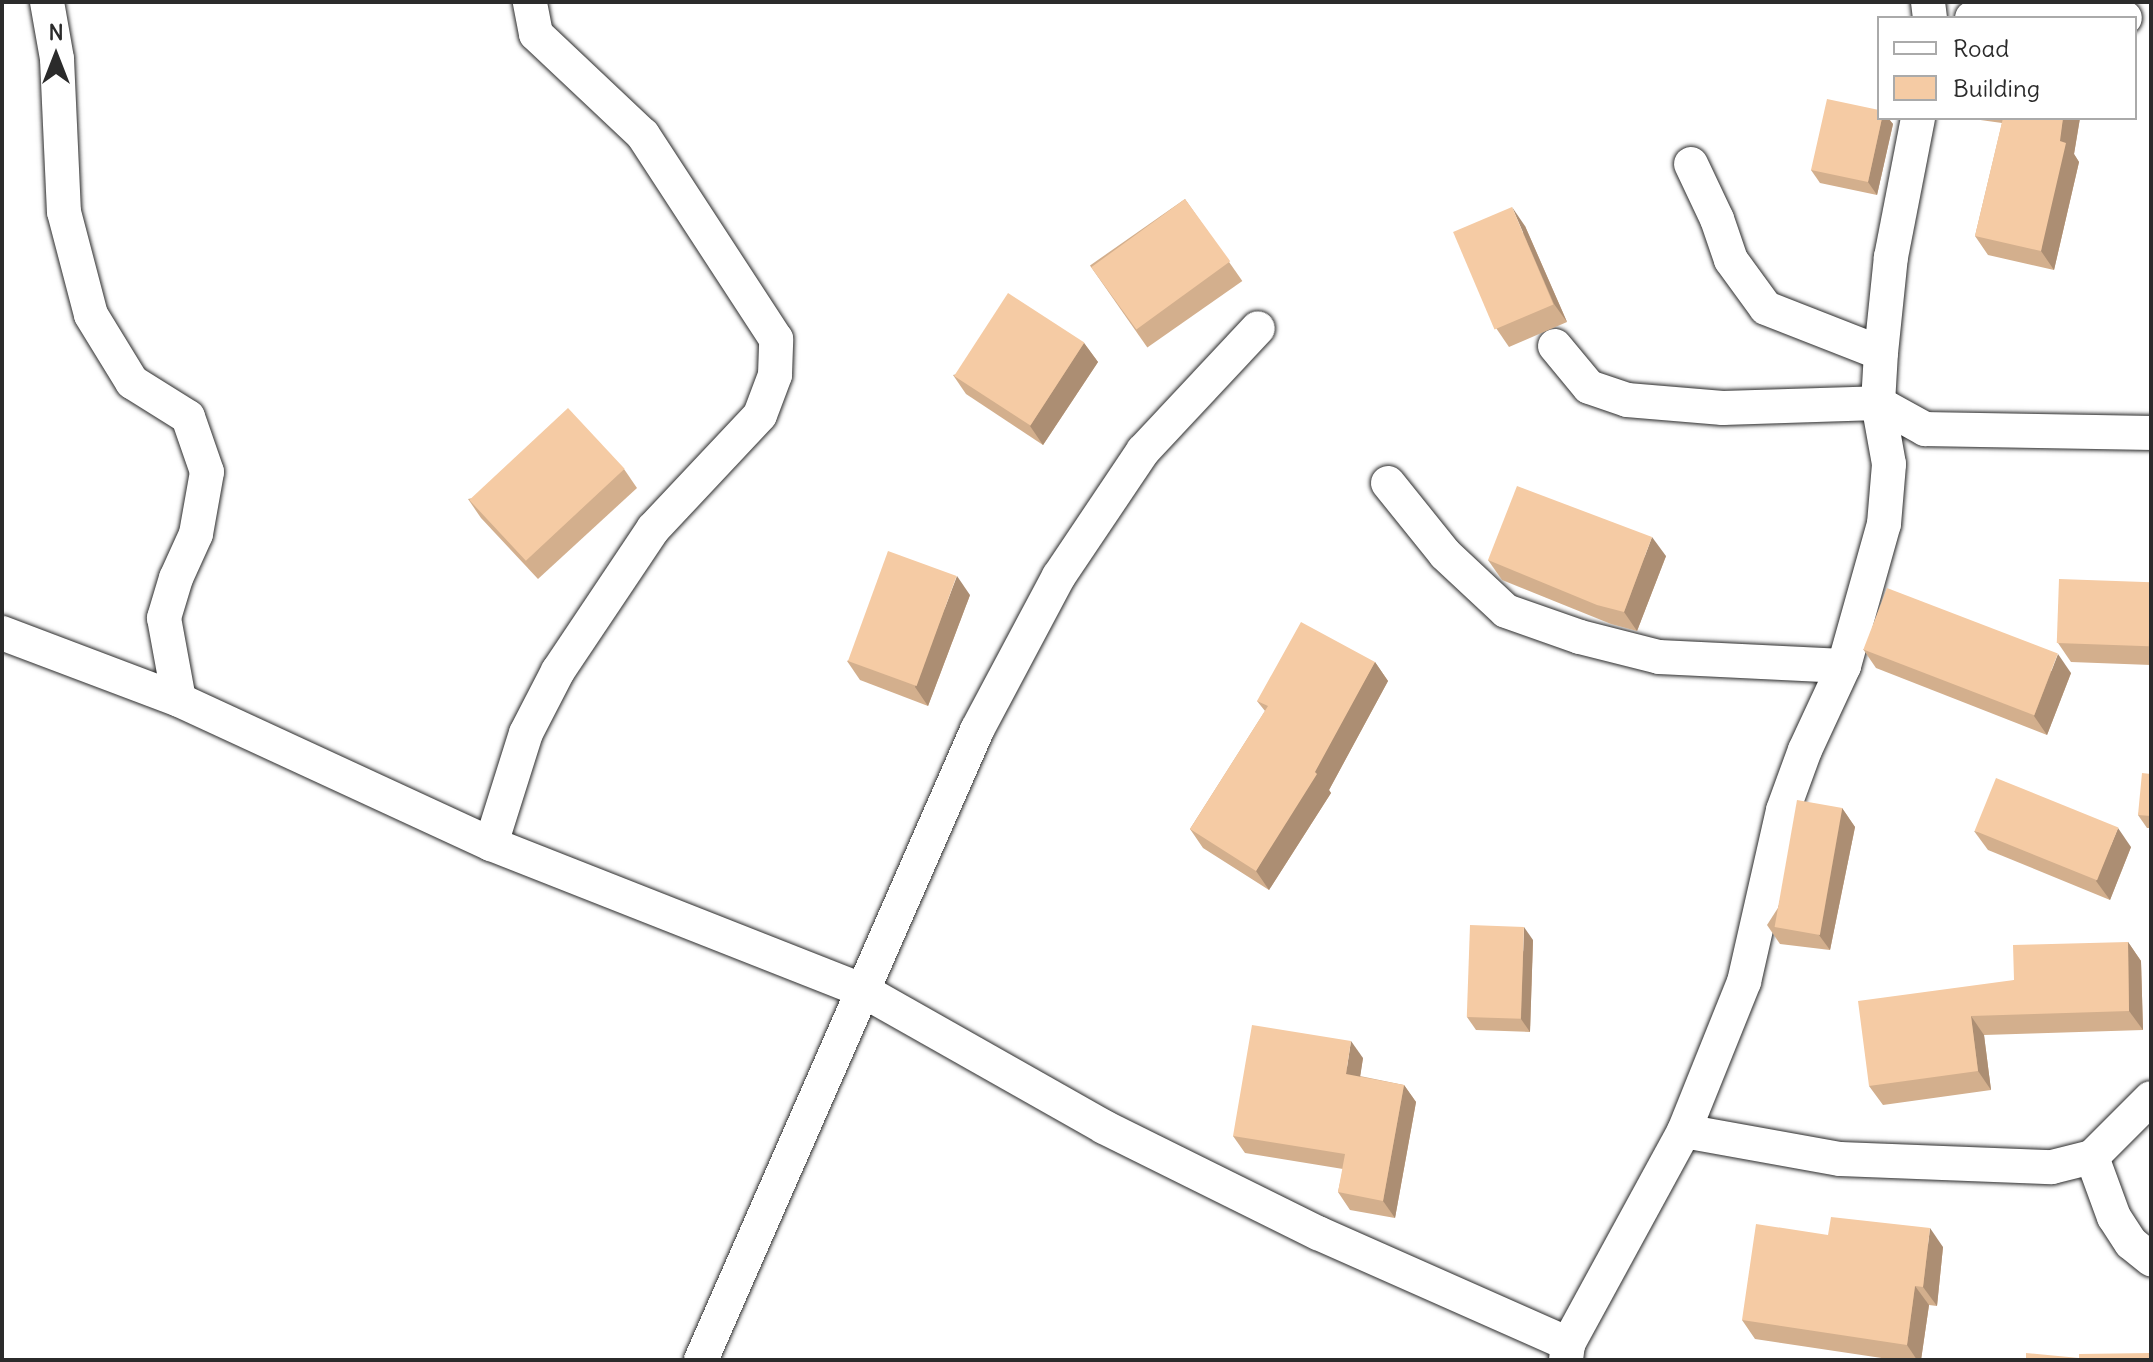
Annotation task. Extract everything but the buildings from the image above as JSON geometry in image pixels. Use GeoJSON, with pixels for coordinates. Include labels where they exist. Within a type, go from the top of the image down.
{"type":"FeatureCollection","features":[{"type":"Feature","properties":{"kind":"street"},"geometry":{"type":"LineString","coordinates":[[47,2],[57,59],[64,212],[91,315],[132,382],[188,417],[207,472],[196,534],[176,578],[164,618],[179,700]]}},
{"type":"Feature","properties":{"kind":"street"},"geometry":{"type":"LineString","coordinates":[[491,844],[526,733],[558,671],[653,529],[760,415],[775,375],[776,339],[643,135],[536,34],[530,2]]}},
{"type":"Feature","properties":{"kind":"street"},"geometry":{"type":"LineString","coordinates":[[1976,16],[2008,2]]}},
{"type":"Feature","properties":{"kind":"street"},"geometry":{"type":"LineString","coordinates":[[2021,2],[2112,16]]}},
{"type":"Feature","properties":{"kind":"street"},"geometry":{"type":"LineString","coordinates":[[2,633],[179,700],[491,844],[862,990],[1104,1127],[1567,1352],[1684,1131],[1744,982],[1783,810],[1805,750],[1844,666],[1884,524],[1889,464],[1878,403],[1881,353],[1891,257],[1918,120]]}},
{"type":"Feature","properties":{"kind":"street"},"geometry":{"type":"LineString","coordinates":[[1691,164],[1717,219],[1731,260],[1766,308],[1881,353]]}},
{"type":"Feature","properties":{"kind":"street"},"geometry":{"type":"LineString","coordinates":[[701,1360],[977,730],[1059,576],[1143,451],[1258,328]]}},
{"type":"Feature","properties":{"kind":"street"},"geometry":{"type":"LineString","coordinates":[[1555,346],[1589,387],[1627,400],[1723,408],[1878,403],[1925,429],[2151,433]]}},
{"type":"Feature","properties":{"kind":"street"},"geometry":{"type":"LineString","coordinates":[[1388,483],[1445,554],[1506,611],[1580,637],[1659,657],[1844,666]]}},
{"type":"Feature","properties":{"kind":"street"},"geometry":{"type":"LineString","coordinates":[[1684,1131],[1840,1159],[2052,1167],[2092,1157],[2151,1098]]}},
{"type":"Feature","properties":{"kind":"street"},"geometry":{"type":"LineString","coordinates":[[2092,1157],[2114,1217],[2131,1243],[2151,1259]]}}]}
